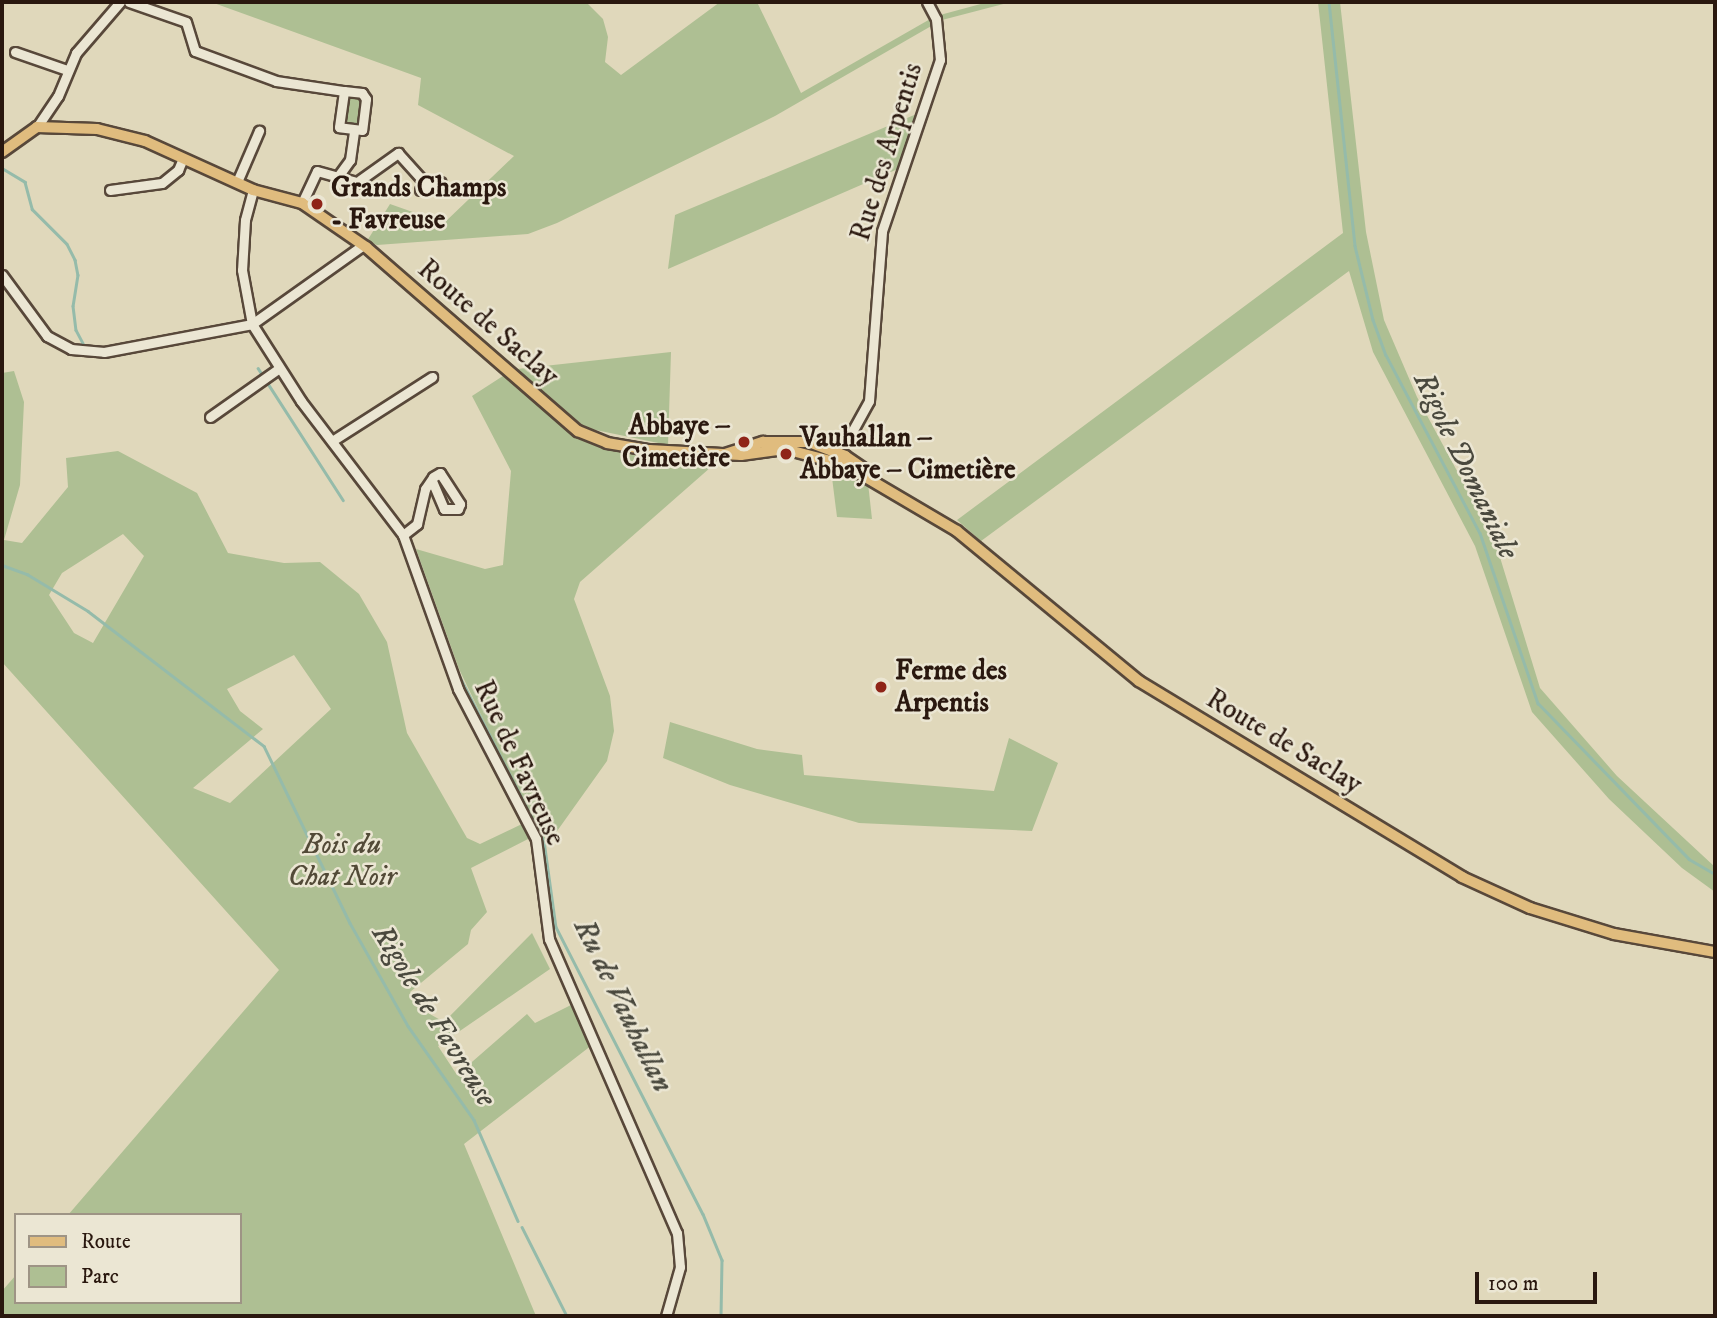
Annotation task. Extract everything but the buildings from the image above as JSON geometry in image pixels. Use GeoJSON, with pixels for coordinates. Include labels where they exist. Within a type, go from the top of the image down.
{"type":"FeatureCollection","features":[{"type":"Feature","properties":{"kind":"main road"},"geometry":{"type":"LineString","coordinates":[[2,152],[37,127]]}},
{"type":"Feature","properties":{"kind":"main road","name":"Route de Saclay"},"geometry":{"type":"LineString","coordinates":[[37,127],[119,134],[183,158],[253,190],[302,203],[363,245],[578,430],[624,447],[725,454],[807,452],[877,481]]}},
{"type":"Feature","properties":{"kind":"main road","name":"Route de Saclay"},"geometry":{"type":"LineString","coordinates":[[725,454],[746,445],[788,440],[832,450],[845,456],[877,481],[966,538],[1139,681],[1462,877],[1530,908],[1614,934],[1715,952]]}},
{"type":"Feature","properties":{"kind":"street"},"geometry":{"type":"LineString","coordinates":[[37,127],[58,96],[67,70],[86,38],[120,2]]}},
{"type":"Feature","properties":{"kind":"street"},"geometry":{"type":"LineString","coordinates":[[129,2],[186,22],[195,51],[276,81],[344,90],[362,93],[366,99],[362,130],[355,132],[339,127],[344,90]]}},
{"type":"Feature","properties":{"kind":"street","name":"Rue des Arpentis"},"geometry":{"type":"LineString","coordinates":[[845,456],[848,439],[869,401],[882,231],[940,60],[936,19],[926,2]]}},
{"type":"Feature","properties":{"kind":"street"},"geometry":{"type":"LineString","coordinates":[[15,52],[67,70]]}},
{"type":"Feature","properties":{"kind":"street"},"geometry":{"type":"LineString","coordinates":[[237,182],[259,131]]}},
{"type":"Feature","properties":{"kind":"street"},"geometry":{"type":"LineString","coordinates":[[339,175],[350,160],[355,132]]}},
{"type":"Feature","properties":{"kind":"street"},"geometry":{"type":"LineString","coordinates":[[302,203],[317,171],[360,183],[398,153],[423,187],[441,182]]}},
{"type":"Feature","properties":{"kind":"street"},"geometry":{"type":"LineString","coordinates":[[110,190],[162,183],[178,170],[183,158]]}},
{"type":"Feature","properties":{"kind":"street","name":"Rue de Favreuse"},"geometry":{"type":"LineString","coordinates":[[253,190],[245,220],[242,270],[252,324],[278,369],[403,535],[458,689],[536,839],[550,939],[664,1202],[681,1255],[666,1316]]}},
{"type":"Feature","properties":{"kind":"street"},"geometry":{"type":"LineString","coordinates":[[2,275],[41,330],[80,351],[155,345],[252,324],[363,245]]}},
{"type":"Feature","properties":{"kind":"street"},"geometry":{"type":"LineString","coordinates":[[210,418],[278,369]]}},
{"type":"Feature","properties":{"kind":"street"},"geometry":{"type":"LineString","coordinates":[[332,441],[432,377]]}},
{"type":"Feature","properties":{"kind":"street","name":"Rue des Arpentis"},"geometry":{"type":"LineString","coordinates":[[832,450],[848,439]]}},
{"type":"Feature","properties":{"kind":"street","name":"Route de Saclay"},"geometry":{"type":"LineString","coordinates":[[807,452],[845,456]]}},
{"type":"Feature","properties":{"kind":"street"},"geometry":{"type":"LineString","coordinates":[[403,535],[417,524],[432,481]]}},
{"type":"Feature","properties":{"kind":"green space"},"geometry":{"type":"Polygon","coordinates":[[[211,2],[586,2],[603,19],[608,37],[605,62],[621,75],[720,2],[757,2],[801,93],[932,18],[933,25],[775,116],[557,223],[528,234],[377,245],[367,241],[390,204],[444,223],[514,156],[418,105],[421,78],[211,2]]]}},
{"type":"Feature","properties":{"kind":"green space"},"geometry":{"type":"Polygon","coordinates":[[[988,2],[1011,2],[942,20],[940,15],[988,2]]]}},
{"type":"Feature","properties":{"kind":"green space"},"geometry":{"type":"Polygon","coordinates":[[[1318,2],[1340,2],[1366,232],[1384,320],[1417,397],[1495,541],[1540,688],[1617,776],[1715,867],[1715,892],[1682,868],[1609,799],[1532,712],[1475,546],[1373,352],[1349,271],[981,541],[957,520],[1343,233],[1318,2]]]}},
{"type":"Feature","properties":{"kind":"green space"},"geometry":{"type":"Polygon","coordinates":[[[359,96],[364,101],[358,127],[342,123],[346,97],[359,96]]]}},
{"type":"Feature","properties":{"kind":"green space"},"geometry":{"type":"Polygon","coordinates":[[[919,113],[900,168],[668,269],[675,215],[919,113]]]}},
{"type":"Feature","properties":{"kind":"green space"},"geometry":{"type":"Polygon","coordinates":[[[671,352],[668,445],[586,428],[517,369],[671,352]]]}},
{"type":"Feature","properties":{"kind":"green space","name":"Bois du Chat Noir"},"geometry":{"type":"Polygon","coordinates":[[[14,371],[24,402],[20,485],[4,540],[22,543],[68,487],[66,458],[118,451],[197,493],[228,553],[284,563],[320,562],[359,594],[387,642],[407,733],[467,838],[480,844],[524,823],[530,838],[471,868],[487,912],[471,930],[468,944],[410,992],[428,1013],[444,1022],[532,933],[550,969],[438,1046],[457,1075],[527,1014],[535,1023],[571,1005],[592,1045],[464,1144],[536,1316],[2,1316],[2,1291],[14,1277],[14,1304],[242,1304],[242,1213],[70,1213],[279,970],[2,662],[2,373],[14,371]],[[123,534],[62,573],[49,595],[74,633],[93,643],[144,556],[123,534]],[[294,655],[227,689],[240,711],[263,729],[193,788],[230,803],[331,709],[294,655]]]}},
{"type":"Feature","properties":{"kind":"green space"},"geometry":{"type":"Polygon","coordinates":[[[506,374],[596,438],[675,456],[719,460],[580,582],[574,599],[610,696],[614,731],[607,761],[545,848],[459,669],[416,549],[485,569],[503,565],[511,471],[472,396],[506,374]]]}},
{"type":"Feature","properties":{"kind":"green space"},"geometry":{"type":"Polygon","coordinates":[[[830,462],[868,483],[872,519],[837,517],[830,462]]]}},
{"type":"Feature","properties":{"kind":"green space"},"geometry":{"type":"Polygon","coordinates":[[[670,722],[757,749],[802,755],[804,775],[994,791],[1009,738],[1058,763],[1032,831],[859,823],[730,785],[663,758],[670,722]]]}},
{"type":"Feature","properties":{"kind":"waterway","name":"Rigole Domaniale"},"geometry":{"type":"LineString","coordinates":[[1329,2],[1355,246],[1373,320],[1386,355],[1480,533],[1538,703],[1689,859],[1715,874]]}},
{"type":"Feature","properties":{"kind":"waterway","name":"Ru de Vauhallan"},"geometry":{"type":"LineString","coordinates":[[2,168],[25,182],[32,209],[67,244],[75,260],[78,275],[73,306],[76,330],[85,347]]}},
{"type":"Feature","properties":{"kind":"waterway","name":"Ru de Vauhallan"},"geometry":{"type":"LineString","coordinates":[[258,368],[343,500]]}},
{"type":"Feature","properties":{"kind":"waterway","name":"Ru de Vauhallan"},"geometry":{"type":"LineString","coordinates":[[418,560],[458,673],[544,841],[556,927],[703,1214],[722,1260],[721,1316]]}},
{"type":"Feature","properties":{"kind":"waterway","name":"Rigole de Favreuse"},"geometry":{"type":"LineString","coordinates":[[2,565],[27,574],[88,611],[264,746],[350,923],[408,1026],[474,1120],[518,1221]]}},
{"type":"Feature","properties":{"kind":"waterway","name":"Rigole de Favreuse"},"geometry":{"type":"LineString","coordinates":[[522,1227],[567,1316]]}},
{"type":"Feature","properties":{"kind":"place","name":"Grands Champs - Favreuse"},"geometry":{"type":"Point","coordinates":[317,204]}},
{"type":"Feature","properties":{"kind":"place","name":"Abbaye – Cimetière"},"geometry":{"type":"Point","coordinates":[744,442]}},
{"type":"Feature","properties":{"kind":"place","name":"Vauhallan – Abbaye – Cimetière"},"geometry":{"type":"Point","coordinates":[786,454]}},
{"type":"Feature","properties":{"kind":"place","name":"Ferme des Arpentis"},"geometry":{"type":"Point","coordinates":[881,687]}}]}
